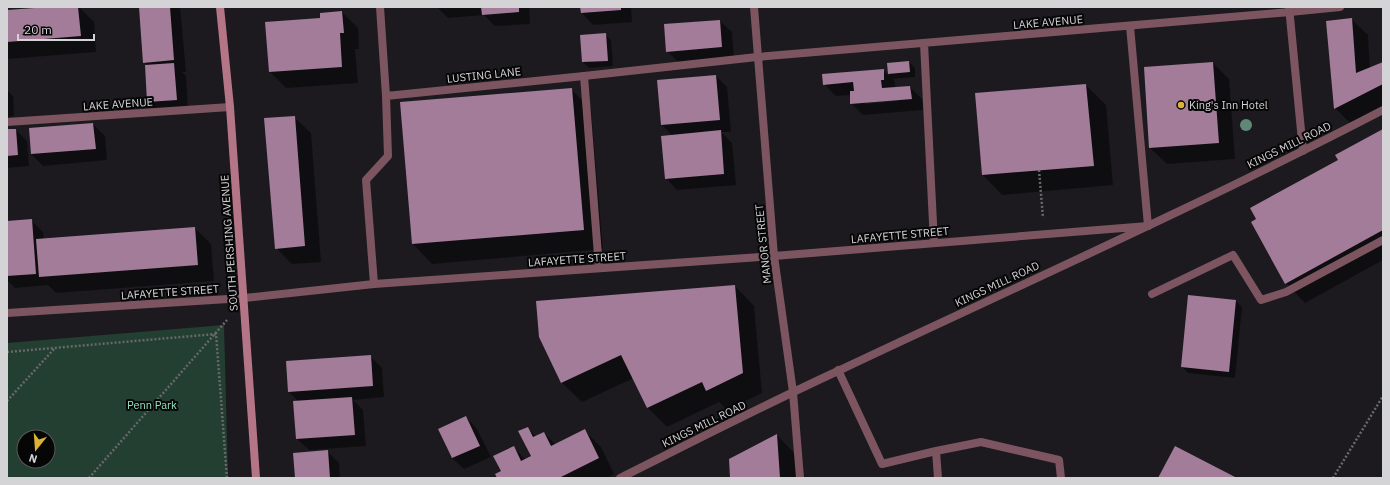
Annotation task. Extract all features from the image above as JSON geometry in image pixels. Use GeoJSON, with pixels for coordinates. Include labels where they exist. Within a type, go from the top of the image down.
{"type":"FeatureCollection","features":[{"type":"Feature","properties":{"kind":"street","name":"SOUTH PERSHING AVENUE"},"geometry":{"type":"LineString","coordinates":[[220,7],[230,107],[256,478]]}},
{"type":"Feature","properties":{"kind":"street"},"geometry":{"type":"LineString","coordinates":[[374,284],[366,180],[388,156],[386,96],[380,7]]}},
{"type":"Feature","properties":{"kind":"street","name":"MANOR STREET"},"geometry":{"type":"LineString","coordinates":[[754,7],[774,256],[793,392],[800,478]]}},
{"type":"Feature","properties":{"kind":"street","name":"LAKE AVENUE"},"geometry":{"type":"LineString","coordinates":[[758,57],[1130,26],[1289,10],[1340,7]]}},
{"type":"Feature","properties":{"kind":"street"},"geometry":{"type":"LineString","coordinates":[[1289,10],[1303,152]]}},
{"type":"Feature","properties":{"kind":"street"},"geometry":{"type":"LineString","coordinates":[[1130,26],[1148,226]]}},
{"type":"Feature","properties":{"kind":"street"},"geometry":{"type":"LineString","coordinates":[[924,43],[934,243]]}},
{"type":"Feature","properties":{"kind":"street","name":"LUSTING LANE"},"geometry":{"type":"LineString","coordinates":[[386,96],[758,57]]}},
{"type":"Feature","properties":{"kind":"street"},"geometry":{"type":"LineString","coordinates":[[584,76],[599,268]]}},
{"type":"Feature","properties":{"kind":"street","name":"LAKE AVENUE"},"geometry":{"type":"LineString","coordinates":[[7,122],[230,107]]}},
{"type":"Feature","properties":{"kind":"street","name":"KINGS MILL ROAD"},"geometry":{"type":"LineString","coordinates":[[620,478],[838,370],[1148,226],[1303,152],[1383,110]]}},
{"type":"Feature","properties":{"kind":"street","name":"LAFAYETTE STREET"},"geometry":{"type":"LineString","coordinates":[[7,313],[244,298],[374,284],[774,256],[1148,226]]}},
{"type":"Feature","properties":{"kind":"street"},"geometry":{"type":"LineString","coordinates":[[1152,294],[1233,255],[1260,300],[1286,292],[1383,240]]}},
{"type":"Feature","properties":{"kind":"street"},"geometry":{"type":"LineString","coordinates":[[838,370],[882,464],[981,442],[1059,460],[1061,478]]}},
{"type":"Feature","properties":{"kind":"street"},"geometry":{"type":"LineString","coordinates":[[936,451],[938,478]]}},
{"type":"Feature","properties":{"kind":"path"},"geometry":{"type":"LineString","coordinates":[[1040,170],[1041,204]]}},
{"type":"Feature","properties":{"kind":"path"},"geometry":{"type":"LineString","coordinates":[[89,478],[216,334],[244,298]]}},
{"type":"Feature","properties":{"kind":"path"},"geometry":{"type":"LineString","coordinates":[[7,352],[216,334]]}},
{"type":"Feature","properties":{"kind":"path"},"geometry":{"type":"LineString","coordinates":[[216,334],[227,478]]}},
{"type":"Feature","properties":{"kind":"path"},"geometry":{"type":"LineString","coordinates":[[7,401],[54,349]]}},
{"type":"Feature","properties":{"kind":"path"},"geometry":{"type":"LineString","coordinates":[[1333,478],[1383,396]]}},
{"type":"Feature","properties":{"kind":"green space","name":"Penn Park"},"geometry":{"type":"Polygon","coordinates":[[[224,325],[228,478],[7,478],[7,343],[224,325]]]}},
{"type":"Feature","properties":{"kind":"building"},"geometry":{"type":"Polygon","coordinates":[[[48,7],[78,7],[81,36],[7,42],[7,10],[48,7]]]}},
{"type":"Feature","properties":{"kind":"building"},"geometry":{"type":"Polygon","coordinates":[[[139,7],[170,7],[174,60],[143,63],[139,7]]]}},
{"type":"Feature","properties":{"kind":"building"},"geometry":{"type":"Polygon","coordinates":[[[481,7],[519,7],[519,12],[482,15],[481,7]]]}},
{"type":"Feature","properties":{"kind":"building"},"geometry":{"type":"Polygon","coordinates":[[[580,7],[621,7],[621,10],[581,13],[580,7]]]}},
{"type":"Feature","properties":{"kind":"building"},"geometry":{"type":"Polygon","coordinates":[[[342,11],[344,33],[340,33],[342,67],[269,72],[265,22],[320,18],[320,13],[342,11]]]}},
{"type":"Feature","properties":{"kind":"building"},"geometry":{"type":"Polygon","coordinates":[[[1352,18],[1356,73],[1383,62],[1383,84],[1334,109],[1326,21],[1352,18]]]}},
{"type":"Feature","properties":{"kind":"building"},"geometry":{"type":"Polygon","coordinates":[[[720,20],[722,47],[666,52],[664,24],[720,20]]]}},
{"type":"Feature","properties":{"kind":"building"},"geometry":{"type":"Polygon","coordinates":[[[606,33],[608,61],[582,62],[580,35],[606,33]]]}},
{"type":"Feature","properties":{"kind":"building"},"geometry":{"type":"Polygon","coordinates":[[[909,61],[910,72],[888,74],[887,63],[909,61]]]}},
{"type":"Feature","properties":{"kind":"building","name":"King's Inn Hotel"},"geometry":{"type":"Polygon","coordinates":[[[1213,62],[1219,143],[1149,148],[1144,67],[1213,62]]]}},
{"type":"Feature","properties":{"kind":"building"},"geometry":{"type":"Polygon","coordinates":[[[174,63],[177,100],[147,102],[145,65],[174,63]]]}},
{"type":"Feature","properties":{"kind":"building"},"geometry":{"type":"Polygon","coordinates":[[[884,69],[884,80],[881,80],[882,88],[910,86],[912,99],[850,104],[850,91],[854,91],[853,82],[823,85],[822,74],[884,69]]]}},
{"type":"Feature","properties":{"kind":"building"},"geometry":{"type":"Polygon","coordinates":[[[716,75],[720,120],[661,125],[657,80],[716,75]]]}},
{"type":"Feature","properties":{"kind":"building"},"geometry":{"type":"Polygon","coordinates":[[[1086,84],[1094,166],[982,175],[975,93],[1086,84]]]}},
{"type":"Feature","properties":{"kind":"building"},"geometry":{"type":"Polygon","coordinates":[[[572,88],[584,230],[412,244],[400,102],[572,88]]]}},
{"type":"Feature","properties":{"kind":"building"},"geometry":{"type":"Polygon","coordinates":[[[295,116],[305,246],[275,249],[264,118],[295,116]]]}},
{"type":"Feature","properties":{"kind":"building"},"geometry":{"type":"Polygon","coordinates":[[[93,123],[96,149],[31,154],[29,128],[93,123]]]}},
{"type":"Feature","properties":{"kind":"building"},"geometry":{"type":"Polygon","coordinates":[[[7,129],[16,129],[18,155],[7,156],[7,129]]]}},
{"type":"Feature","properties":{"kind":"building"},"geometry":{"type":"Polygon","coordinates":[[[1383,129],[1383,230],[1285,284],[1251,222],[1256,219],[1250,208],[1338,160],[1335,155],[1383,129]]]}},
{"type":"Feature","properties":{"kind":"building"},"geometry":{"type":"Polygon","coordinates":[[[721,130],[724,174],[665,179],[661,136],[721,130]]]}},
{"type":"Feature","properties":{"kind":"building"},"geometry":{"type":"Polygon","coordinates":[[[32,219],[36,274],[7,276],[7,221],[32,219]]]}},
{"type":"Feature","properties":{"kind":"building"},"geometry":{"type":"Polygon","coordinates":[[[195,227],[198,265],[39,277],[36,239],[195,227]]]}},
{"type":"Feature","properties":{"kind":"building"},"geometry":{"type":"Polygon","coordinates":[[[735,285],[743,373],[706,391],[702,382],[647,408],[621,355],[561,383],[539,337],[536,301],[735,285]]]}},
{"type":"Feature","properties":{"kind":"building"},"geometry":{"type":"Polygon","coordinates":[[[1188,295],[1236,300],[1229,372],[1181,367],[1188,295]]]}},
{"type":"Feature","properties":{"kind":"building"},"geometry":{"type":"Polygon","coordinates":[[[371,355],[373,386],[288,392],[286,361],[371,355]]]}},
{"type":"Feature","properties":{"kind":"building"},"geometry":{"type":"Polygon","coordinates":[[[352,397],[355,435],[296,439],[293,401],[352,397]]]}},
{"type":"Feature","properties":{"kind":"building"},"geometry":{"type":"Polygon","coordinates":[[[466,416],[480,446],[452,458],[438,429],[466,416]]]}},
{"type":"Feature","properties":{"kind":"building"},"geometry":{"type":"Polygon","coordinates":[[[528,427],[533,437],[544,432],[551,446],[585,429],[599,458],[559,478],[497,478],[495,474],[501,471],[493,456],[514,446],[521,461],[531,456],[518,431],[528,427]]]}},
{"type":"Feature","properties":{"kind":"building"},"geometry":{"type":"Polygon","coordinates":[[[777,434],[780,478],[730,478],[729,459],[777,434]]]}},
{"type":"Feature","properties":{"kind":"building"},"geometry":{"type":"Polygon","coordinates":[[[1175,446],[1237,478],[1158,478],[1175,446]]]}},
{"type":"Feature","properties":{"kind":"building"},"geometry":{"type":"Polygon","coordinates":[[[328,450],[330,478],[295,478],[293,453],[328,450]]]}},
{"type":"Feature","properties":{"kind":"place","name":"King's Inn Hotel"},"geometry":{"type":"Point","coordinates":[1181,105]}}]}
